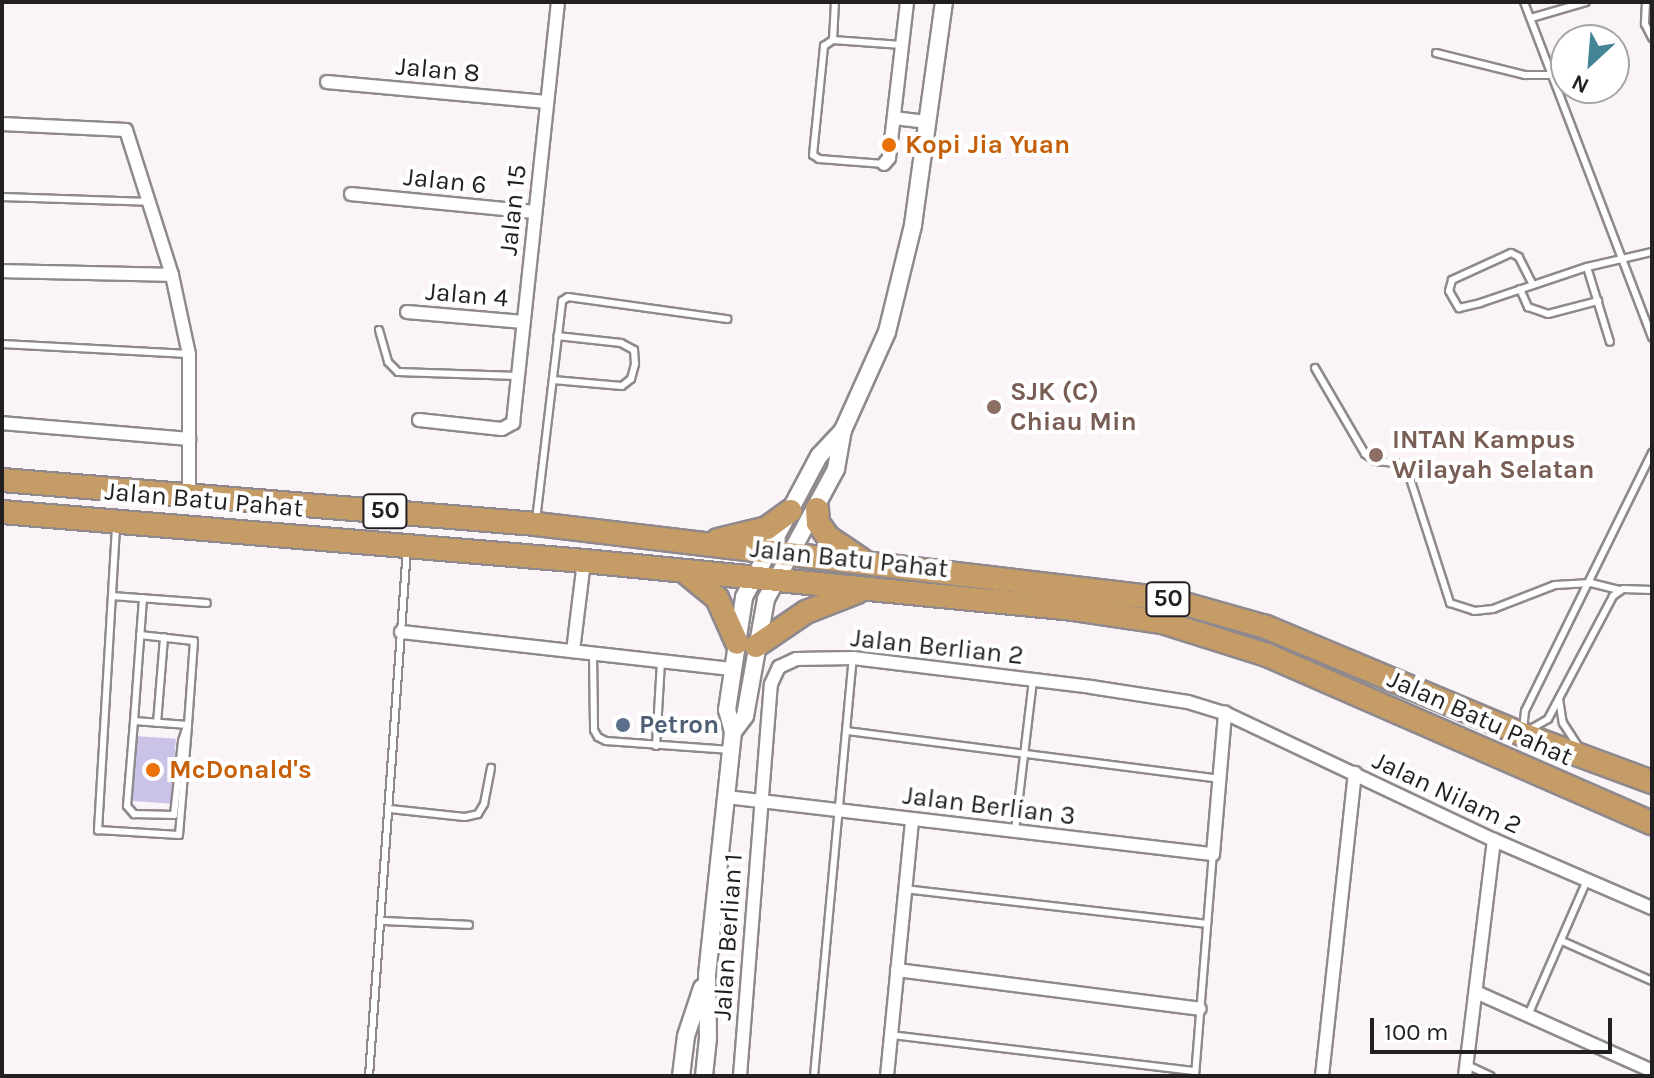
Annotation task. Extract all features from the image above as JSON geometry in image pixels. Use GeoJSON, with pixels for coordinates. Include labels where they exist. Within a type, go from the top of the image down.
{"type":"FeatureCollection","features":[{"type":"Feature","properties":{"kind":"highway","name":"Jalan Batu Pahat"},"geometry":{"type":"LineString","coordinates":[[2,480],[536,524],[1167,599],[1211,609],[1331,652],[1522,734],[1652,782]]}},
{"type":"Feature","properties":{"kind":"highway"},"geometry":{"type":"LineString","coordinates":[[817,509],[818,523],[828,537],[869,564]]}},
{"type":"Feature","properties":{"kind":"highway"},"geometry":{"type":"LineString","coordinates":[[693,545],[767,528],[790,511]]}},
{"type":"Feature","properties":{"kind":"highway","name":"Jalan Batu Pahat"},"geometry":{"type":"LineString","coordinates":[[2,512],[584,561],[1074,609],[1162,622],[1267,655],[1652,823]]}},
{"type":"Feature","properties":{"kind":"highway"},"geometry":{"type":"LineString","coordinates":[[684,571],[717,598],[746,645],[806,612],[866,589]]}},
{"type":"Feature","properties":{"kind":"highway"},"geometry":{"type":"LineString","coordinates":[[1469,745],[1522,734],[1525,749],[1555,782]]}},
{"type":"Feature","properties":{"kind":"street","name":"Jalan 15"},"geometry":{"type":"LineString","coordinates":[[419,420],[502,429],[513,423],[558,2]]}},
{"type":"Feature","properties":{"kind":"street"},"geometry":{"type":"LineString","coordinates":[[884,164],[889,158],[907,2]]}},
{"type":"Feature","properties":{"kind":"street"},"geometry":{"type":"LineString","coordinates":[[704,1076],[708,1038],[707,975],[733,732],[727,710],[732,669],[836,469],[843,430],[887,332],[902,278],[944,2]]}},
{"type":"Feature","properties":{"kind":"street","name":"Jalan 8"},"geometry":{"type":"LineString","coordinates":[[327,82],[546,102]]}},
{"type":"Feature","properties":{"kind":"street"},"geometry":{"type":"LineString","coordinates":[[894,118],[928,122]]}},
{"type":"Feature","properties":{"kind":"street"},"geometry":{"type":"LineString","coordinates":[[2,123],[126,130],[172,275],[189,354],[189,494]]}},
{"type":"Feature","properties":{"kind":"street","name":"Jalan 6"},"geometry":{"type":"LineString","coordinates":[[351,194],[534,212]]}},
{"type":"Feature","properties":{"kind":"street"},"geometry":{"type":"LineString","coordinates":[[2,271],[172,275]]}},
{"type":"Feature","properties":{"kind":"street","name":"Jalan 4"},"geometry":{"type":"LineString","coordinates":[[407,312],[524,322]]}},
{"type":"Feature","properties":{"kind":"street"},"geometry":{"type":"LineString","coordinates":[[2,423],[189,439]]}},
{"type":"Feature","properties":{"kind":"street"},"geometry":{"type":"LineString","coordinates":[[733,732],[745,716],[744,597],[819,456],[843,430]]}},
{"type":"Feature","properties":{"kind":"street"},"geometry":{"type":"LineString","coordinates":[[573,651],[584,561]]}},
{"type":"Feature","properties":{"kind":"street"},"geometry":{"type":"LineString","coordinates":[[401,632],[732,669]]}},
{"type":"Feature","properties":{"kind":"street","name":"Jalan Berlian 2"},"geometry":{"type":"LineString","coordinates":[[760,801],[773,676],[779,667],[796,659],[853,658],[1033,680],[1188,702],[1225,713]]}},
{"type":"Feature","properties":{"kind":"street"},"geometry":{"type":"LineString","coordinates":[[1213,854],[1225,713]]}},
{"type":"Feature","properties":{"kind":"street","name":"Jalan Nilam 2"},"geometry":{"type":"LineString","coordinates":[[1225,713],[1494,840],[1652,908]]}},
{"type":"Feature","properties":{"kind":"street"},"geometry":{"type":"LineString","coordinates":[[1322,1076],[1355,773]]}},
{"type":"Feature","properties":{"kind":"street","name":"Jalan Berlian 3"},"geometry":{"type":"LineString","coordinates":[[726,797],[1213,854]]}},
{"type":"Feature","properties":{"kind":"street","name":"Jalan Berlian 1"},"geometry":{"type":"LineString","coordinates":[[740,1076],[760,801]]}},
{"type":"Feature","properties":{"kind":"street"},"geometry":{"type":"LineString","coordinates":[[887,1076],[912,819]]}},
{"type":"Feature","properties":{"kind":"street"},"geometry":{"type":"LineString","coordinates":[[1466,1070],[1478,993],[1494,840]]}},
{"type":"Feature","properties":{"kind":"street"},"geometry":{"type":"LineString","coordinates":[[897,970],[1200,1009]]}},
{"type":"Feature","properties":{"kind":"street"},"geometry":{"type":"LineString","coordinates":[[681,1076],[686,1036],[707,975]]}},
{"type":"Feature","properties":{"kind":"street"},"geometry":{"type":"LineString","coordinates":[[1478,993],[1529,1013],[1652,1071]]}},
{"type":"Feature","properties":{"kind":"lane"},"geometry":{"type":"LineString","coordinates":[[833,40],[835,2]]}},
{"type":"Feature","properties":{"kind":"lane"},"geometry":{"type":"LineString","coordinates":[[1524,2],[1549,75],[1652,337]]}},
{"type":"Feature","properties":{"kind":"lane"},"geometry":{"type":"LineString","coordinates":[[1531,18],[1586,2]]}},
{"type":"Feature","properties":{"kind":"lane"},"geometry":{"type":"LineString","coordinates":[[1646,2],[1645,24],[1652,38]]}},
{"type":"Feature","properties":{"kind":"lane"},"geometry":{"type":"LineString","coordinates":[[884,164],[819,159],[813,155],[824,46],[833,40],[902,45]]}},
{"type":"Feature","properties":{"kind":"lane"},"geometry":{"type":"LineString","coordinates":[[1436,53],[1525,75],[1549,75]]}},
{"type":"Feature","properties":{"kind":"lane"},"geometry":{"type":"LineString","coordinates":[[2,197],[149,202]]}},
{"type":"Feature","properties":{"kind":"lane"},"geometry":{"type":"LineString","coordinates":[[1533,285],[1519,257],[1511,253],[1452,280],[1449,291],[1459,308],[1533,285],[1587,267],[1652,252]]}},
{"type":"Feature","properties":{"kind":"lane"},"geometry":{"type":"LineString","coordinates":[[1587,267],[1610,342]]}},
{"type":"Feature","properties":{"kind":"lane"},"geometry":{"type":"LineString","coordinates":[[1520,289],[1528,307],[1548,314],[1598,301]]}},
{"type":"Feature","properties":{"kind":"lane"},"geometry":{"type":"LineString","coordinates":[[536,524],[559,310],[568,297],[727,319]]}},
{"type":"Feature","properties":{"kind":"lane"},"geometry":{"type":"LineString","coordinates":[[379,330],[388,362],[398,372],[518,376]]}},
{"type":"Feature","properties":{"kind":"lane"},"geometry":{"type":"LineString","coordinates":[[553,380],[622,386],[631,379],[635,364],[634,350],[621,343],[557,336]]}},
{"type":"Feature","properties":{"kind":"lane"},"geometry":{"type":"LineString","coordinates":[[2,344],[189,354]]}},
{"type":"Feature","properties":{"kind":"lane"},"geometry":{"type":"LineString","coordinates":[[1315,368],[1365,454],[1376,461],[1396,463],[1408,472],[1450,603],[1474,611],[1493,609],[1555,585],[1591,583],[1619,590],[1652,590]]}},
{"type":"Feature","properties":{"kind":"lane"},"geometry":{"type":"LineString","coordinates":[[1522,734],[1525,711],[1591,583],[1652,453]]}},
{"type":"Feature","properties":{"kind":"lane"},"geometry":{"type":"LineString","coordinates":[[117,521],[97,827],[101,832],[176,836],[180,833],[194,643],[140,635]]}},
{"type":"Feature","properties":{"kind":"lane"},"geometry":{"type":"LineString","coordinates":[[369,1076],[407,545]]}},
{"type":"Feature","properties":{"kind":"lane"},"geometry":{"type":"LineString","coordinates":[[1522,734],[1548,719],[1596,623],[1619,590]]}},
{"type":"Feature","properties":{"kind":"lane"},"geometry":{"type":"LineString","coordinates":[[112,596],[207,603]]}},
{"type":"Feature","properties":{"kind":"lane"},"geometry":{"type":"LineString","coordinates":[[143,598],[129,811],[171,817],[175,812],[182,741],[188,725]]}},
{"type":"Feature","properties":{"kind":"lane"},"geometry":{"type":"LineString","coordinates":[[157,723],[164,637]]}},
{"type":"Feature","properties":{"kind":"lane"},"geometry":{"type":"LineString","coordinates":[[593,654],[594,730],[598,737],[606,741],[656,746],[731,750]]}},
{"type":"Feature","properties":{"kind":"lane"},"geometry":{"type":"LineString","coordinates":[[814,1076],[853,658]]}},
{"type":"Feature","properties":{"kind":"lane"},"geometry":{"type":"LineString","coordinates":[[656,746],[661,661]]}},
{"type":"Feature","properties":{"kind":"lane"},"geometry":{"type":"LineString","coordinates":[[1015,831],[1033,680]]}},
{"type":"Feature","properties":{"kind":"lane"},"geometry":{"type":"LineString","coordinates":[[1559,699],[1563,723],[1587,758]]}},
{"type":"Feature","properties":{"kind":"lane"},"geometry":{"type":"LineString","coordinates":[[134,721],[188,725]]}},
{"type":"Feature","properties":{"kind":"lane"},"geometry":{"type":"LineString","coordinates":[[847,731],[1220,779]]}},
{"type":"Feature","properties":{"kind":"lane"},"geometry":{"type":"LineString","coordinates":[[390,809],[465,817],[478,814],[484,804],[491,768]]}},
{"type":"Feature","properties":{"kind":"lane"},"geometry":{"type":"LineString","coordinates":[[891,1035],[1195,1073],[1213,854]]}},
{"type":"Feature","properties":{"kind":"lane"},"geometry":{"type":"LineString","coordinates":[[1529,1013],[1587,880]]}},
{"type":"Feature","properties":{"kind":"lane"},"geometry":{"type":"LineString","coordinates":[[905,889],[1207,924]]}},
{"type":"Feature","properties":{"kind":"lane"},"geometry":{"type":"LineString","coordinates":[[382,921],[469,925]]}},
{"type":"Feature","properties":{"kind":"lane"},"geometry":{"type":"LineString","coordinates":[[1562,941],[1652,981]]}},
{"type":"Feature","properties":{"kind":"lane"},"geometry":{"type":"LineString","coordinates":[[1466,1070],[1491,1076]]}},
{"type":"Feature","properties":{"kind":"building","name":"McDonald's"},"geometry":{"type":"Polygon","coordinates":[[[135,736],[176,739],[171,804],[130,801],[135,736]]]}},
{"type":"Feature","properties":{"kind":"place","name":"Kopi Jia Yuan"},"geometry":{"type":"Point","coordinates":[889,145]}},
{"type":"Feature","properties":{"kind":"place","name":"SJK (C) Chiau Min"},"geometry":{"type":"Point","coordinates":[994,407]}},
{"type":"Feature","properties":{"kind":"place","name":"INTAN Kampus Wilayah Selatan"},"geometry":{"type":"Point","coordinates":[1376,455]}},
{"type":"Feature","properties":{"kind":"place","name":"Petron"},"geometry":{"type":"Point","coordinates":[623,725]}},
{"type":"Feature","properties":{"kind":"place","name":"McDonald's"},"geometry":{"type":"Point","coordinates":[153,770]}}]}
